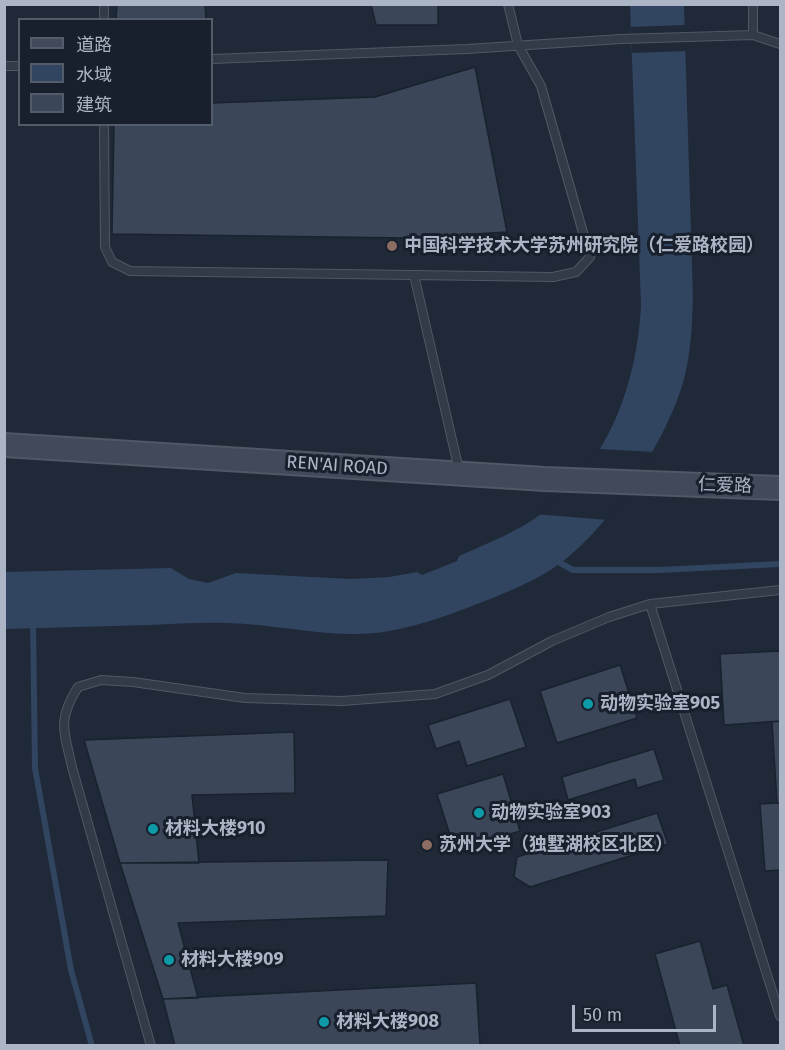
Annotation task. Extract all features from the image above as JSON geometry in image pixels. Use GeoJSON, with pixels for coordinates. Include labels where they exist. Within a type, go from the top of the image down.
{"type":"FeatureCollection","features":[{"type":"Feature","properties":{"kind":"main road","name":"REN'AI ROAD"},"geometry":{"type":"LineString","coordinates":[[4,446],[545,480],[669,484]]}},
{"type":"Feature","properties":{"kind":"main road","name":"仁爱路"},"geometry":{"type":"LineString","coordinates":[[669,484],[780,488]]}},
{"type":"Feature","properties":{"kind":"lane"},"geometry":{"type":"LineString","coordinates":[[104,126],[105,247],[112,262],[129,271],[553,277],[576,272],[590,257],[541,86],[518,45],[508,4]]}},
{"type":"Feature","properties":{"kind":"lane"},"geometry":{"type":"LineString","coordinates":[[753,4],[753,35]]}},
{"type":"Feature","properties":{"kind":"lane"},"geometry":{"type":"LineString","coordinates":[[213,59],[467,49],[621,39],[753,35],[780,44]]}},
{"type":"Feature","properties":{"kind":"lane"},"geometry":{"type":"LineString","coordinates":[[414,275],[460,474]]}},
{"type":"Feature","properties":{"kind":"lane"},"geometry":{"type":"LineString","coordinates":[[151,1046],[63,728],[66,705],[78,687],[101,680],[133,682],[245,698],[342,701],[435,694],[488,675],[552,641],[609,617],[650,604],[780,590]]}},
{"type":"Feature","properties":{"kind":"lane"},"geometry":{"type":"LineString","coordinates":[[650,604],[780,1016]]}},
{"type":"Feature","properties":{"kind":"water"},"geometry":{"type":"Polygon","coordinates":[[[630,5],[684,5],[693,298],[691,339],[684,379],[665,428],[618,504],[581,546],[552,569],[507,592],[425,622],[376,633],[339,634],[217,623],[5,629],[4,572],[171,568],[189,579],[208,583],[236,573],[350,579],[389,577],[417,572],[422,575],[457,561],[459,556],[525,525],[567,491],[586,469],[616,419],[626,392],[638,334],[641,305],[630,5]]]}},
{"type":"Feature","properties":{"kind":"pier"},"geometry":{"type":"Polygon","coordinates":[[[685,25],[686,51],[632,53],[631,27],[685,25]]]}},
{"type":"Feature","properties":{"kind":"pier"},"geometry":{"type":"Polygon","coordinates":[[[598,449],[654,452],[608,520],[535,514],[576,479],[598,449]]]}},
{"type":"Feature","properties":{"kind":"building"},"geometry":{"type":"Polygon","coordinates":[[[117,4],[205,4],[206,18],[116,18],[117,4]]]}},
{"type":"Feature","properties":{"kind":"building"},"geometry":{"type":"Polygon","coordinates":[[[371,4],[438,4],[438,25],[376,25],[371,4]]]}},
{"type":"Feature","properties":{"kind":"building"},"geometry":{"type":"Polygon","coordinates":[[[475,67],[507,232],[407,238],[112,234],[114,126],[213,126],[213,103],[375,97],[475,67]]]}},
{"type":"Feature","properties":{"kind":"building"},"geometry":{"type":"Polygon","coordinates":[[[780,651],[780,721],[724,725],[720,654],[780,651]]]}},
{"type":"Feature","properties":{"kind":"building","name":"动物实验室905"},"geometry":{"type":"Polygon","coordinates":[[[620,665],[637,718],[557,743],[540,691],[620,665]]]}},
{"type":"Feature","properties":{"kind":"building"},"geometry":{"type":"Polygon","coordinates":[[[510,699],[526,747],[467,766],[459,741],[436,749],[428,725],[510,699]]]}},
{"type":"Feature","properties":{"kind":"building"},"geometry":{"type":"Polygon","coordinates":[[[780,721],[780,803],[777,803],[772,722],[780,721]]]}},
{"type":"Feature","properties":{"kind":"building","name":"材料大楼910"},"geometry":{"type":"Polygon","coordinates":[[[294,732],[295,793],[192,795],[199,863],[120,863],[84,740],[294,732]]]}},
{"type":"Feature","properties":{"kind":"building"},"geometry":{"type":"Polygon","coordinates":[[[654,749],[664,780],[637,788],[635,779],[568,800],[562,777],[654,749]]]}},
{"type":"Feature","properties":{"kind":"building","name":"动物实验室903"},"geometry":{"type":"Polygon","coordinates":[[[503,774],[520,831],[455,851],[437,794],[503,774]]]}},
{"type":"Feature","properties":{"kind":"building"},"geometry":{"type":"Polygon","coordinates":[[[780,803],[780,870],[765,871],[760,804],[780,803]]]}},
{"type":"Feature","properties":{"kind":"building"},"geometry":{"type":"Polygon","coordinates":[[[657,813],[668,844],[530,887],[514,877],[517,857],[657,813]]]}},
{"type":"Feature","properties":{"kind":"building","name":"材料大楼909"},"geometry":{"type":"Polygon","coordinates":[[[388,860],[386,916],[178,923],[198,998],[163,999],[120,863],[388,860]]]}},
{"type":"Feature","properties":{"kind":"building"},"geometry":{"type":"Polygon","coordinates":[[[700,941],[713,989],[727,985],[744,1046],[680,1046],[655,954],[700,941]]]}},
{"type":"Feature","properties":{"kind":"building","name":"材料大楼908"},"geometry":{"type":"Polygon","coordinates":[[[476,983],[480,1045],[175,1046],[163,999],[476,983]]]}},
{"type":"Feature","properties":{"kind":"waterway"},"geometry":{"type":"LineString","coordinates":[[553,559],[573,570],[660,570],[780,564]]}},
{"type":"Feature","properties":{"kind":"waterway"},"geometry":{"type":"LineString","coordinates":[[33,620],[35,768],[71,970],[92,1046]]}},
{"type":"Feature","properties":{"kind":"place","name":"中国科学技术大学苏州研究院（仁爱路校园）"},"geometry":{"type":"Point","coordinates":[392,246]}},
{"type":"Feature","properties":{"kind":"place","name":"动物实验室905"},"geometry":{"type":"Point","coordinates":[588,704]}},
{"type":"Feature","properties":{"kind":"place","name":"动物实验室903"},"geometry":{"type":"Point","coordinates":[479,813]}},
{"type":"Feature","properties":{"kind":"place","name":"材料大楼910"},"geometry":{"type":"Point","coordinates":[153,829]}},
{"type":"Feature","properties":{"kind":"place","name":"苏州大学（独墅湖校区北区）"},"geometry":{"type":"Point","coordinates":[427,845]}},
{"type":"Feature","properties":{"kind":"place","name":"材料大楼909"},"geometry":{"type":"Point","coordinates":[169,960]}},
{"type":"Feature","properties":{"kind":"place","name":"材料大楼908"},"geometry":{"type":"Point","coordinates":[324,1022]}}]}
